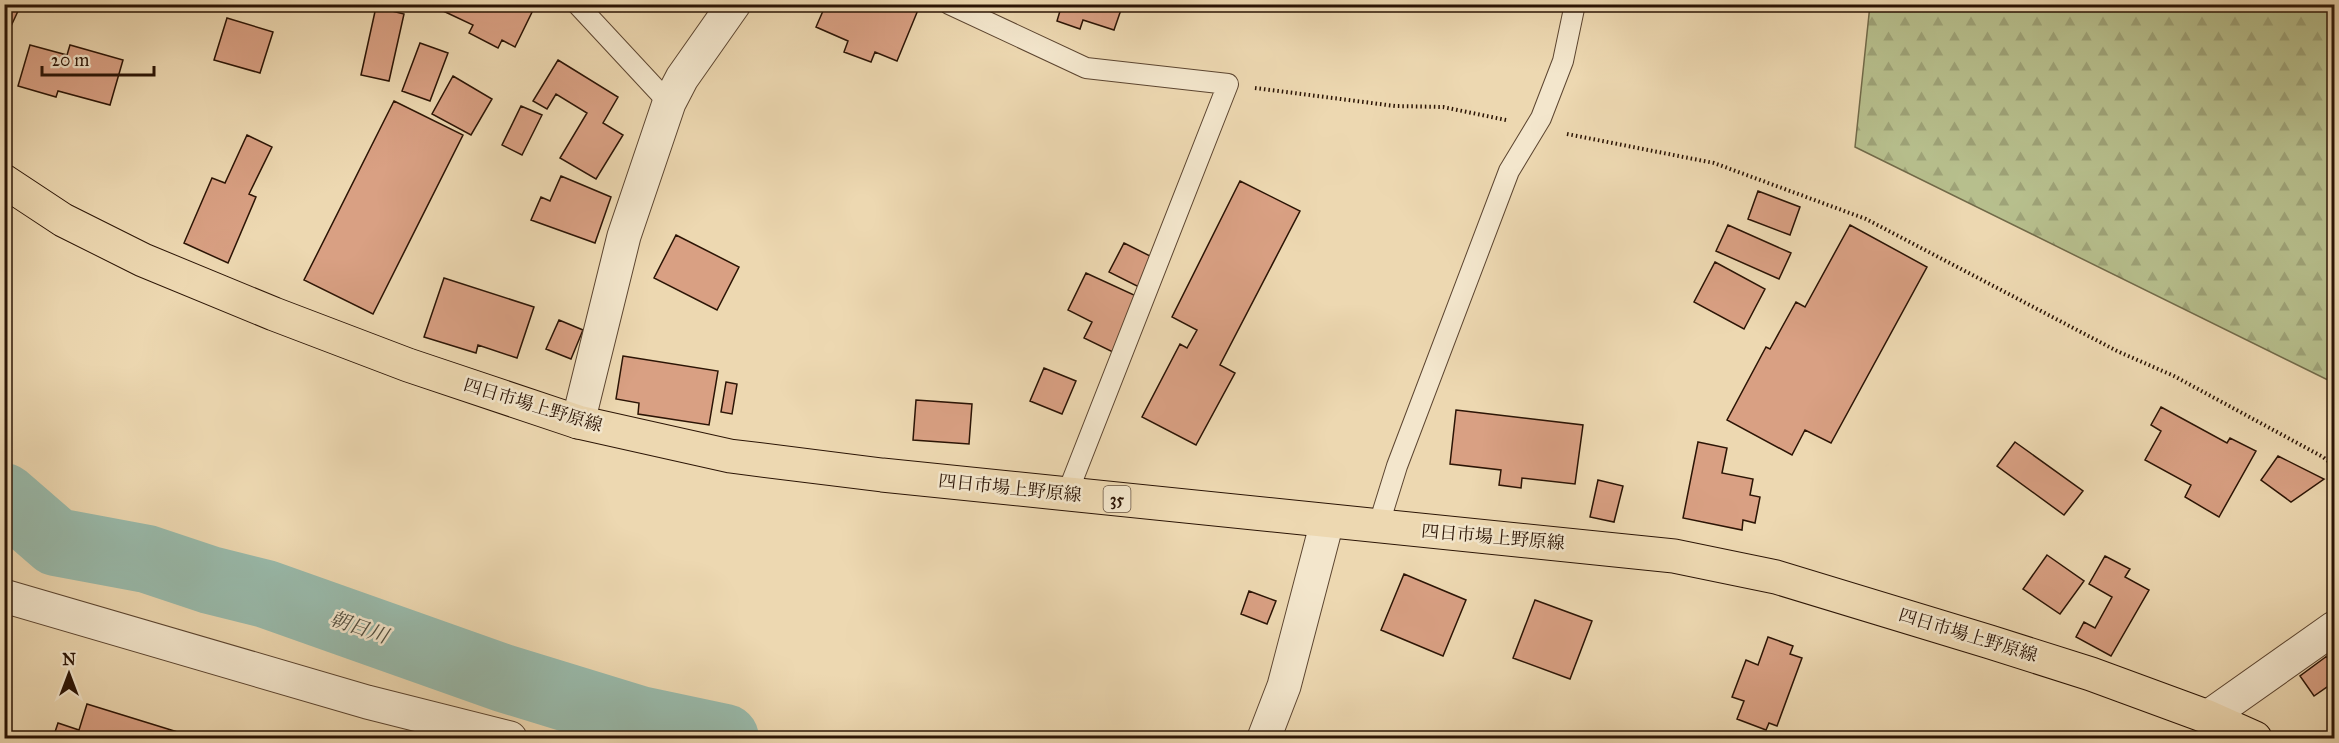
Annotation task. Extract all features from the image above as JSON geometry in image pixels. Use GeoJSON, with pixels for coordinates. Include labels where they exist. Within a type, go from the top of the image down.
{"type":"FeatureCollection","features":[{"type":"Feature","properties":{"kind":"main road","name":"四日市場上野原線"},"geometry":{"type":"LineString","coordinates":[[4,181],[63,220],[154,264],[408,365],[578,422],[730,456],[1327,522],[1553,542],[1674,556],[1776,577],[2091,674],[2208,717],[2255,738]]}},
{"type":"Feature","properties":{"kind":"street"},"geometry":{"type":"LineString","coordinates":[[578,422],[624,236],[669,103],[682,78],[734,4]]}},
{"type":"Feature","properties":{"kind":"street"},"geometry":{"type":"LineString","coordinates":[[1264,738],[1284,686],[1327,522]]}},
{"type":"Feature","properties":{"kind":"street"},"geometry":{"type":"LineString","coordinates":[[4,596],[367,702],[510,738]]}},
{"type":"Feature","properties":{"kind":"street"},"geometry":{"type":"LineString","coordinates":[[2208,717],[2334,628]]}},
{"type":"Feature","properties":{"kind":"lane"},"geometry":{"type":"LineString","coordinates":[[577,4],[669,103]]}},
{"type":"Feature","properties":{"kind":"lane"},"geometry":{"type":"LineString","coordinates":[[950,4],[1086,68],[1228,84],[1066,494]]}},
{"type":"Feature","properties":{"kind":"lane"},"geometry":{"type":"LineString","coordinates":[[1378,527],[1397,466],[1509,171],[1535,127],[1563,61],[1575,4]]}},
{"type":"Feature","properties":{"kind":"path"},"geometry":{"type":"LineString","coordinates":[[1228,84],[1395,106],[1443,107],[1714,163],[1866,219],[2116,351],[2174,376],[2323,457],[2334,466]]}},
{"type":"Feature","properties":{"kind":"green space"},"geometry":{"type":"Polygon","coordinates":[[[1870,5],[2334,5],[2334,383],[1855,147],[1870,5]]]}},
{"type":"Feature","properties":{"kind":"building"},"geometry":{"type":"Polygon","coordinates":[[[4,4],[19,9],[4,41],[4,4]]]}},
{"type":"Feature","properties":{"kind":"building"},"geometry":{"type":"Polygon","coordinates":[[[441,4],[536,4],[515,47],[502,40],[498,48],[469,33],[473,25],[439,9],[441,4]]]}},
{"type":"Feature","properties":{"kind":"building"},"geometry":{"type":"Polygon","coordinates":[[[826,4],[905,4],[918,10],[897,61],[875,52],[871,62],[844,52],[848,41],[816,27],[826,4]]]}},
{"type":"Feature","properties":{"kind":"building"},"geometry":{"type":"Polygon","coordinates":[[[1042,4],[1123,4],[1114,30],[1083,20],[1080,29],[1057,21],[1060,11],[1042,4]]]}},
{"type":"Feature","properties":{"kind":"building"},"geometry":{"type":"Polygon","coordinates":[[[376,7],[404,14],[389,81],[361,75],[376,7]]]}},
{"type":"Feature","properties":{"kind":"building"},"geometry":{"type":"Polygon","coordinates":[[[227,18],[273,32],[260,73],[214,60],[227,18]]]}},
{"type":"Feature","properties":{"kind":"building"},"geometry":{"type":"Polygon","coordinates":[[[420,43],[448,53],[430,101],[402,91],[420,43]]]}},
{"type":"Feature","properties":{"kind":"building"},"geometry":{"type":"Polygon","coordinates":[[[30,45],[67,55],[70,45],[123,60],[110,105],[58,91],[56,97],[18,86],[30,45]]]}},
{"type":"Feature","properties":{"kind":"building"},"geometry":{"type":"Polygon","coordinates":[[[558,60],[618,97],[603,123],[623,135],[596,179],[560,158],[587,113],[556,94],[547,109],[533,101],[558,60]]]}},
{"type":"Feature","properties":{"kind":"building"},"geometry":{"type":"Polygon","coordinates":[[[453,76],[492,99],[471,135],[432,114],[453,76]]]}},
{"type":"Feature","properties":{"kind":"building"},"geometry":{"type":"Polygon","coordinates":[[[394,101],[463,135],[373,314],[304,280],[394,101]]]}},
{"type":"Feature","properties":{"kind":"building"},"geometry":{"type":"Polygon","coordinates":[[[521,106],[542,115],[522,155],[502,145],[521,106]]]}},
{"type":"Feature","properties":{"kind":"building"},"geometry":{"type":"Polygon","coordinates":[[[247,135],[272,147],[249,194],[256,197],[228,263],[184,243],[212,178],[225,183],[247,135]]]}},
{"type":"Feature","properties":{"kind":"building"},"geometry":{"type":"Polygon","coordinates":[[[561,176],[611,197],[595,243],[531,220],[541,197],[550,201],[561,176]]]}},
{"type":"Feature","properties":{"kind":"building"},"geometry":{"type":"Polygon","coordinates":[[[1240,181],[1300,211],[1220,365],[1235,373],[1196,445],[1142,417],[1180,344],[1187,348],[1197,330],[1172,317],[1240,181]]]}},
{"type":"Feature","properties":{"kind":"building"},"geometry":{"type":"Polygon","coordinates":[[[1758,191],[1800,207],[1790,235],[1748,219],[1758,191]]]}},
{"type":"Feature","properties":{"kind":"building"},"geometry":{"type":"Polygon","coordinates":[[[1728,225],[1791,253],[1779,279],[1716,251],[1728,225]]]}},
{"type":"Feature","properties":{"kind":"building"},"geometry":{"type":"Polygon","coordinates":[[[1850,225],[1927,267],[1831,443],[1805,430],[1792,455],[1727,420],[1766,347],[1770,349],[1796,302],[1805,307],[1850,225]]]}},
{"type":"Feature","properties":{"kind":"building"},"geometry":{"type":"Polygon","coordinates":[[[676,235],[739,267],[717,310],[654,278],[676,235]]]}},
{"type":"Feature","properties":{"kind":"building"},"geometry":{"type":"Polygon","coordinates":[[[1124,243],[1160,261],[1145,290],[1109,272],[1124,243]]]}},
{"type":"Feature","properties":{"kind":"building"},"geometry":{"type":"Polygon","coordinates":[[[1715,262],[1765,289],[1744,329],[1694,302],[1715,262]]]}},
{"type":"Feature","properties":{"kind":"building"},"geometry":{"type":"Polygon","coordinates":[[[1086,273],[1145,300],[1119,355],[1084,338],[1092,322],[1068,310],[1086,273]]]}},
{"type":"Feature","properties":{"kind":"building"},"geometry":{"type":"Polygon","coordinates":[[[444,278],[534,307],[517,358],[478,345],[476,353],[424,337],[444,278]]]}},
{"type":"Feature","properties":{"kind":"building"},"geometry":{"type":"Polygon","coordinates":[[[559,320],[583,330],[571,359],[546,349],[559,320]]]}},
{"type":"Feature","properties":{"kind":"building"},"geometry":{"type":"Polygon","coordinates":[[[623,356],[718,371],[709,425],[638,414],[639,403],[616,399],[623,356]]]}},
{"type":"Feature","properties":{"kind":"building"},"geometry":{"type":"Polygon","coordinates":[[[1044,368],[1076,381],[1062,414],[1030,401],[1044,368]]]}},
{"type":"Feature","properties":{"kind":"building"},"geometry":{"type":"Polygon","coordinates":[[[726,382],[737,384],[732,414],[721,412],[726,382]]]}},
{"type":"Feature","properties":{"kind":"building"},"geometry":{"type":"Polygon","coordinates":[[[916,400],[972,404],[969,444],[913,440],[916,400]]]}},
{"type":"Feature","properties":{"kind":"building"},"geometry":{"type":"Polygon","coordinates":[[[2161,407],[2227,443],[2230,438],[2256,451],[2219,517],[2185,497],[2191,485],[2145,460],[2161,431],[2151,425],[2161,407]]]}},
{"type":"Feature","properties":{"kind":"building"},"geometry":{"type":"Polygon","coordinates":[[[1456,410],[1583,425],[1575,484],[1522,478],[1521,488],[1499,485],[1501,470],[1450,464],[1456,410]]]}},
{"type":"Feature","properties":{"kind":"building"},"geometry":{"type":"Polygon","coordinates":[[[1698,442],[1727,448],[1722,473],[1753,479],[1750,495],[1760,497],[1755,523],[1743,520],[1742,530],[1683,518],[1698,442]]]}},
{"type":"Feature","properties":{"kind":"building"},"geometry":{"type":"Polygon","coordinates":[[[2015,442],[2083,491],[2064,515],[1997,466],[2015,442]]]}},
{"type":"Feature","properties":{"kind":"building"},"geometry":{"type":"Polygon","coordinates":[[[2278,456],[2324,479],[2291,502],[2261,480],[2278,456]]]}},
{"type":"Feature","properties":{"kind":"building"},"geometry":{"type":"Polygon","coordinates":[[[1598,480],[1623,486],[1614,522],[1590,517],[1598,480]]]}},
{"type":"Feature","properties":{"kind":"building"},"geometry":{"type":"Polygon","coordinates":[[[2047,555],[2084,581],[2060,614],[2023,589],[2047,555]]]}},
{"type":"Feature","properties":{"kind":"building"},"geometry":{"type":"Polygon","coordinates":[[[2105,556],[2130,569],[2125,577],[2149,590],[2111,656],[2076,637],[2084,622],[2095,628],[2112,597],[2089,584],[2105,556]]]}},
{"type":"Feature","properties":{"kind":"building"},"geometry":{"type":"Polygon","coordinates":[[[1404,574],[1466,600],[1443,656],[1381,630],[1404,574]]]}},
{"type":"Feature","properties":{"kind":"building"},"geometry":{"type":"Polygon","coordinates":[[[1249,591],[1276,601],[1267,624],[1241,614],[1249,591]]]}},
{"type":"Feature","properties":{"kind":"building"},"geometry":{"type":"Polygon","coordinates":[[[1535,600],[1592,621],[1570,679],[1513,658],[1535,600]]]}},
{"type":"Feature","properties":{"kind":"building"},"geometry":{"type":"Polygon","coordinates":[[[1768,637],[1793,646],[1790,654],[1802,658],[1777,726],[1769,723],[1766,730],[1737,719],[1744,701],[1732,697],[1746,660],[1758,665],[1768,637]]]}},
{"type":"Feature","properties":{"kind":"building"},"geometry":{"type":"Polygon","coordinates":[[[2327,656],[2334,666],[2334,682],[2314,696],[2300,676],[2327,656]]]}},
{"type":"Feature","properties":{"kind":"building"},"geometry":{"type":"Polygon","coordinates":[[[87,704],[197,738],[53,738],[58,723],[79,730],[87,704]]]}},
{"type":"Feature","properties":{"kind":"waterway","name":"朝日川"},"geometry":{"type":"LineString","coordinates":[[4,497],[56,542],[147,559],[210,580],[266,594],[503,678],[640,720],[725,738]]}}]}
